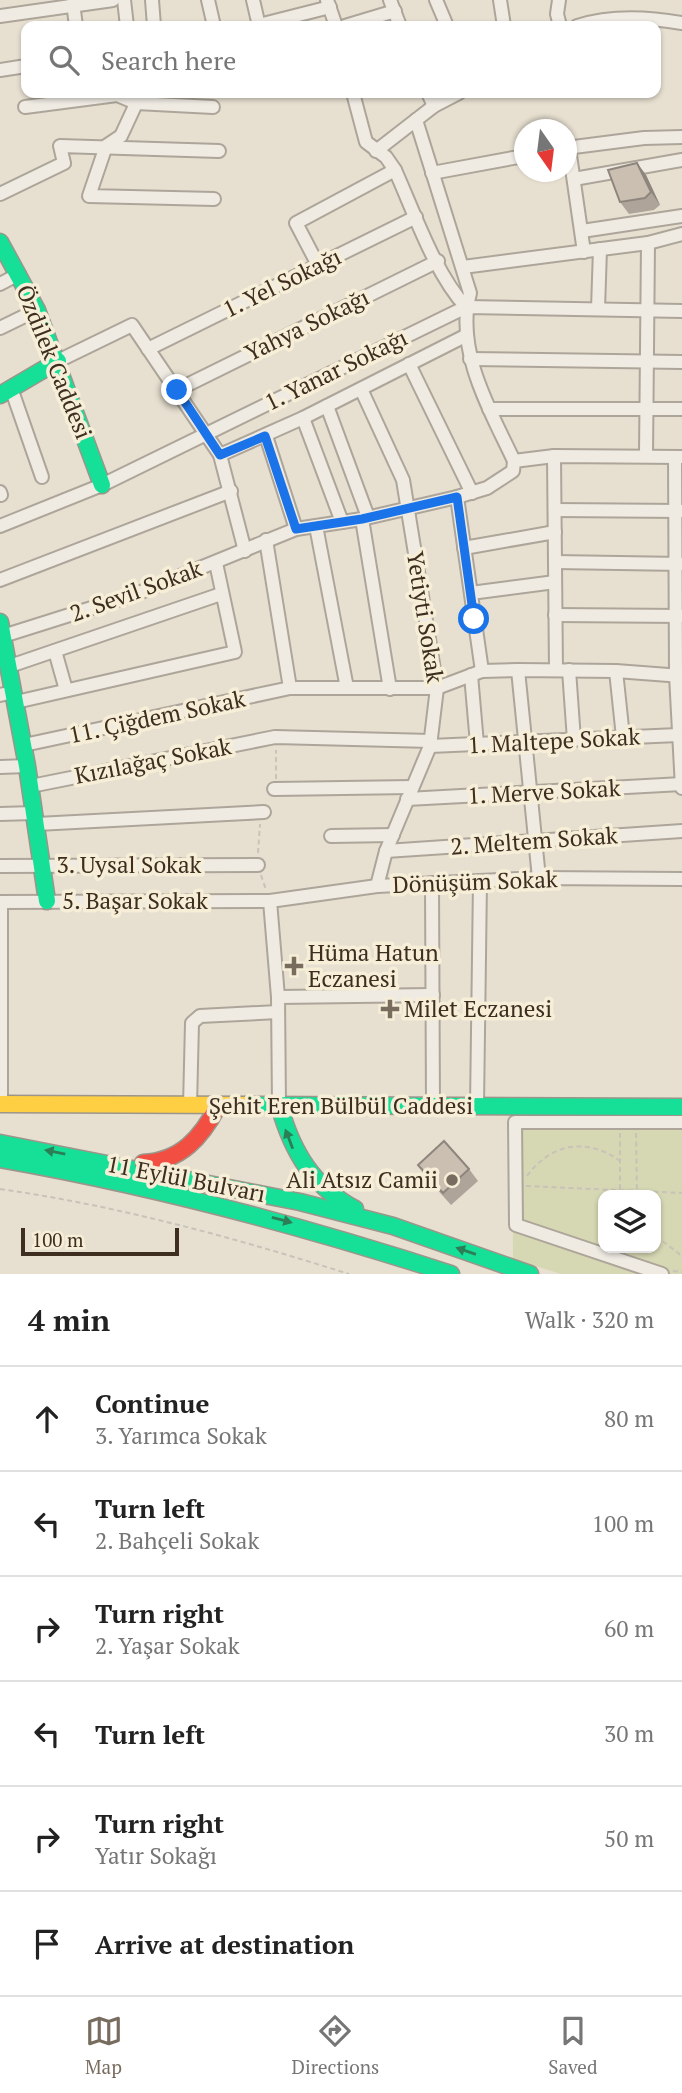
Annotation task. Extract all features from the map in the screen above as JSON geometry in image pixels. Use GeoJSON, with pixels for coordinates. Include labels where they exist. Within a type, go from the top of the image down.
{"type":"FeatureCollection","features":[{"type":"Feature","properties":{"kind":"main road","name":"Özdilek Caddesi"},"geometry":{"type":"LineString","coordinates":[[0,242],[37,310],[103,485]]}},
{"type":"Feature","properties":{"kind":"main road"},"geometry":{"type":"LineString","coordinates":[[6,392],[58,361]]}},
{"type":"Feature","properties":{"kind":"main road"},"geometry":{"type":"LineString","coordinates":[[2,638],[10,666],[10,696],[24,745],[47,901]]}},
{"type":"Feature","properties":{"kind":"main road","name":"Şehit Eren Bülbül Caddesi"},"geometry":{"type":"LineString","coordinates":[[1,1104],[682,1107]]}},
{"type":"Feature","properties":{"kind":"main road"},"geometry":{"type":"LineString","coordinates":[[279,1105],[287,1137],[295,1155],[319,1187],[349,1206],[394,1226]]}},
{"type":"Feature","properties":{"kind":"main road"},"geometry":{"type":"LineString","coordinates":[[103,1162],[152,1163],[169,1160],[196,1141],[218,1106]]}},
{"type":"Feature","properties":{"kind":"main road","name":"11 Eylül Bulvarı"},"geometry":{"type":"LineString","coordinates":[[0,1143],[300,1202],[394,1226],[530,1274]]}},
{"type":"Feature","properties":{"kind":"main road","name":"11 Eylül Bulvarı"},"geometry":{"type":"LineString","coordinates":[[0,1159],[138,1185],[324,1231],[451,1274]]}},
{"type":"Feature","properties":{"kind":"street"},"geometry":{"type":"LineString","coordinates":[[0,16],[22,6],[113,0]]}},
{"type":"Feature","properties":{"kind":"street"},"geometry":{"type":"LineString","coordinates":[[124,0],[126,21]]}},
{"type":"Feature","properties":{"kind":"street"},"geometry":{"type":"LineString","coordinates":[[152,0],[154,21]]}},
{"type":"Feature","properties":{"kind":"street"},"geometry":{"type":"LineString","coordinates":[[208,0],[213,21]]}},
{"type":"Feature","properties":{"kind":"street"},"geometry":{"type":"LineString","coordinates":[[253,0],[258,21]]}},
{"type":"Feature","properties":{"kind":"street"},"geometry":{"type":"LineString","coordinates":[[500,0],[503,21]]}},
{"type":"Feature","properties":{"kind":"street"},"geometry":{"type":"LineString","coordinates":[[559,0],[559,21]]}},
{"type":"Feature","properties":{"kind":"street"},"geometry":{"type":"LineString","coordinates":[[440,1],[446,21]]}},
{"type":"Feature","properties":{"kind":"street"},"geometry":{"type":"LineString","coordinates":[[76,21],[77,2]]}},
{"type":"Feature","properties":{"kind":"street"},"geometry":{"type":"LineString","coordinates":[[275,21],[329,4],[334,21]]}},
{"type":"Feature","properties":{"kind":"street"},"geometry":{"type":"LineString","coordinates":[[357,21],[392,6]]}},
{"type":"Feature","properties":{"kind":"street"},"geometry":{"type":"LineString","coordinates":[[602,21],[648,17],[682,23]]}},
{"type":"Feature","properties":{"kind":"street"},"geometry":{"type":"LineString","coordinates":[[0,70],[21,67]]}},
{"type":"Feature","properties":{"kind":"street"},"geometry":{"type":"LineString","coordinates":[[24,107],[67,98]]}},
{"type":"Feature","properties":{"kind":"street"},"geometry":{"type":"LineString","coordinates":[[213,107],[139,98],[121,136],[106,146],[89,196],[214,199]]}},
{"type":"Feature","properties":{"kind":"street"},"geometry":{"type":"LineString","coordinates":[[354,98],[360,128],[366,142],[386,157],[395,170],[438,261],[457,297],[466,307],[682,311]]}},
{"type":"Feature","properties":{"kind":"street"},"geometry":{"type":"LineString","coordinates":[[430,98],[434,106]]}},
{"type":"Feature","properties":{"kind":"street"},"geometry":{"type":"LineString","coordinates":[[376,151],[434,106],[449,98]]}},
{"type":"Feature","properties":{"kind":"street"},"geometry":{"type":"LineString","coordinates":[[416,120],[470,293],[466,307],[470,359],[489,409],[514,461],[554,456],[678,457],[678,735],[682,786]]}},
{"type":"Feature","properties":{"kind":"street"},"geometry":{"type":"LineString","coordinates":[[577,147],[644,138],[682,137]]}},
{"type":"Feature","properties":{"kind":"street"},"geometry":{"type":"LineString","coordinates":[[0,194],[64,163],[60,146],[219,151]]}},
{"type":"Feature","properties":{"kind":"street"},"geometry":{"type":"LineString","coordinates":[[432,173],[514,158]]}},
{"type":"Feature","properties":{"kind":"street"},"geometry":{"type":"LineString","coordinates":[[577,178],[682,160]]}},
{"type":"Feature","properties":{"kind":"street"},"geometry":{"type":"LineString","coordinates":[[318,265],[296,223],[395,170]]}},
{"type":"Feature","properties":{"kind":"street"},"geometry":{"type":"LineString","coordinates":[[574,182],[584,252]]}},
{"type":"Feature","properties":{"kind":"street"},"geometry":{"type":"LineString","coordinates":[[582,231],[682,216]]}},
{"type":"Feature","properties":{"kind":"street","name":"1. Yel Sokağı"},"geometry":{"type":"LineString","coordinates":[[148,349],[416,217]]}},
{"type":"Feature","properties":{"kind":"street"},"geometry":{"type":"LineString","coordinates":[[463,267],[648,243],[682,234]]}},
{"type":"Feature","properties":{"kind":"street"},"geometry":{"type":"LineString","coordinates":[[646,456],[648,243]]}},
{"type":"Feature","properties":{"kind":"street"},"geometry":{"type":"LineString","coordinates":[[598,309],[600,249]]}},
{"type":"Feature","properties":{"kind":"street","name":"Yahya Sokağı"},"geometry":{"type":"LineString","coordinates":[[177,390],[438,261]]}},
{"type":"Feature","properties":{"kind":"street"},"geometry":{"type":"LineString","coordinates":[[0,284],[19,274]]}},
{"type":"Feature","properties":{"kind":"street","name":"1. Yanar Sokağı"},"geometry":{"type":"LineString","coordinates":[[0,526],[103,485],[466,307]]}},
{"type":"Feature","properties":{"kind":"street"},"geometry":{"type":"LineString","coordinates":[[0,328],[37,310]]}},
{"type":"Feature","properties":{"kind":"street"},"geometry":{"type":"LineString","coordinates":[[58,361],[132,324],[220,455],[246,551]]}},
{"type":"Feature","properties":{"kind":"street"},"geometry":{"type":"LineString","coordinates":[[220,455],[303,418],[467,335]]}},
{"type":"Feature","properties":{"kind":"street"},"geometry":{"type":"LineString","coordinates":[[470,359],[682,362]]}},
{"type":"Feature","properties":{"kind":"street"},"geometry":{"type":"LineString","coordinates":[[409,365],[472,493]]}},
{"type":"Feature","properties":{"kind":"street","name":"Yetiyti Sokak"},"geometry":{"type":"LineString","coordinates":[[361,389],[403,480],[437,688],[430,744],[386,851],[377,886]]}},
{"type":"Feature","properties":{"kind":"street"},"geometry":{"type":"LineString","coordinates":[[6,392],[42,477]]}},
{"type":"Feature","properties":{"kind":"street"},"geometry":{"type":"LineString","coordinates":[[327,406],[365,518],[390,689]]}},
{"type":"Feature","properties":{"kind":"street"},"geometry":{"type":"LineString","coordinates":[[489,409],[682,409]]}},
{"type":"Feature","properties":{"kind":"street"},"geometry":{"type":"LineString","coordinates":[[303,418],[342,522]]}},
{"type":"Feature","properties":{"kind":"street"},"geometry":{"type":"LineString","coordinates":[[265,436],[296,529]]}},
{"type":"Feature","properties":{"kind":"street"},"geometry":{"type":"LineString","coordinates":[[554,456],[555,615],[574,740]]}},
{"type":"Feature","properties":{"kind":"street","name":"2. Sevil Sokak"},"geometry":{"type":"LineString","coordinates":[[2,638],[135,594],[296,529],[365,518],[472,493],[501,482],[513,471],[514,461]]}},
{"type":"Feature","properties":{"kind":"street"},"geometry":{"type":"LineString","coordinates":[[0,580],[231,491]]}},
{"type":"Feature","properties":{"kind":"street"},"geometry":{"type":"LineString","coordinates":[[457,497],[471,593],[477,744]]}},
{"type":"Feature","properties":{"kind":"street"},"geometry":{"type":"LineString","coordinates":[[555,510],[679,511]]}},
{"type":"Feature","properties":{"kind":"street"},"geometry":{"type":"LineString","coordinates":[[316,526],[347,688]]}},
{"type":"Feature","properties":{"kind":"street"},"geometry":{"type":"LineString","coordinates":[[464,548],[555,532]]}},
{"type":"Feature","properties":{"kind":"street"},"geometry":{"type":"LineString","coordinates":[[266,540],[290,688]]}},
{"type":"Feature","properties":{"kind":"street"},"geometry":{"type":"LineString","coordinates":[[555,562],[679,564]]}},
{"type":"Feature","properties":{"kind":"street"},"geometry":{"type":"LineString","coordinates":[[10,696],[66,690],[235,652],[216,563]]}},
{"type":"Feature","properties":{"kind":"street"},"geometry":{"type":"LineString","coordinates":[[471,593],[555,582]]}},
{"type":"Feature","properties":{"kind":"street"},"geometry":{"type":"LineString","coordinates":[[10,666],[221,594]]}},
{"type":"Feature","properties":{"kind":"street"},"geometry":{"type":"LineString","coordinates":[[555,615],[679,616]]}},
{"type":"Feature","properties":{"kind":"street"},"geometry":{"type":"LineString","coordinates":[[55,651],[66,690]]}},
{"type":"Feature","properties":{"kind":"street"},"geometry":{"type":"LineString","coordinates":[[518,670],[539,878]]}},
{"type":"Feature","properties":{"kind":"street","name":"11. Çiğdem Sokak"},"geometry":{"type":"LineString","coordinates":[[24,745],[290,688],[437,688],[476,673],[518,670],[616,671],[679,676]]}},
{"type":"Feature","properties":{"kind":"street"},"geometry":{"type":"LineString","coordinates":[[616,671],[623,737]]}},
{"type":"Feature","properties":{"kind":"street","name":"1. Maltepe Sokak"},"geometry":{"type":"LineString","coordinates":[[430,744],[678,735]]}},
{"type":"Feature","properties":{"kind":"street","name":"Kızılağaç Sokak"},"geometry":{"type":"LineString","coordinates":[[31,786],[275,737],[430,744]]}},
{"type":"Feature","properties":{"kind":"street"},"geometry":{"type":"LineString","coordinates":[[0,767],[27,766]]}},
{"type":"Feature","properties":{"kind":"street","name":"1. Merve Sokak"},"geometry":{"type":"LineString","coordinates":[[274,789],[409,793],[530,792],[682,786]]}},
{"type":"Feature","properties":{"kind":"street"},"geometry":{"type":"LineString","coordinates":[[0,814],[35,819],[264,812]]}},
{"type":"Feature","properties":{"kind":"street","name":"2. Meltem Sokak"},"geometry":{"type":"LineString","coordinates":[[386,851],[682,831]]}},
{"type":"Feature","properties":{"kind":"street"},"geometry":{"type":"LineString","coordinates":[[331,836],[393,835]]}},
{"type":"Feature","properties":{"kind":"street","name":"3. Uysal Sokak"},"geometry":{"type":"LineString","coordinates":[[0,866],[258,864]]}},
{"type":"Feature","properties":{"kind":"street","name":"Dönüşüm Sokak"},"geometry":{"type":"LineString","coordinates":[[270,901],[377,886],[432,883],[539,878],[682,879]]}},
{"type":"Feature","properties":{"kind":"street"},"geometry":{"type":"LineString","coordinates":[[477,1106],[480,881]]}},
{"type":"Feature","properties":{"kind":"street"},"geometry":{"type":"LineString","coordinates":[[432,883],[433,1106]]}},
{"type":"Feature","properties":{"kind":"street"},"geometry":{"type":"LineString","coordinates":[[270,901],[278,996],[279,1105]]}},
{"type":"Feature","properties":{"kind":"street","name":"5. Başar Sokak"},"geometry":{"type":"LineString","coordinates":[[1,902],[270,901]]}},
{"type":"Feature","properties":{"kind":"street"},"geometry":{"type":"LineString","coordinates":[[1,902],[1,1104]]}},
{"type":"Feature","properties":{"kind":"street"},"geometry":{"type":"LineString","coordinates":[[278,996],[433,995]]}},
{"type":"Feature","properties":{"kind":"street"},"geometry":{"type":"LineString","coordinates":[[190,1106],[192,1023],[200,1016],[278,1012]]}},
{"type":"Feature","properties":{"kind":"street"},"geometry":{"type":"LineString","coordinates":[[666,1272],[621,1263],[516,1225],[515,1122],[682,1122]]}},
{"type":"Feature","properties":{"kind":"path"},"geometry":{"type":"LineString","coordinates":[[620,1121],[620,1190]]}},
{"type":"Feature","properties":{"kind":"path"},"geometry":{"type":"LineString","coordinates":[[636,1121],[637,1190]]}},
{"type":"Feature","properties":{"kind":"path"},"geometry":{"type":"LineString","coordinates":[[600,1190],[521,1186],[543,1158],[566,1147],[596,1148],[620,1161]]}},
{"type":"Feature","properties":{"kind":"path"},"geometry":{"type":"LineString","coordinates":[[0,1189],[87,1203],[169,1223],[349,1274]]}},
{"type":"Feature","properties":{"kind":"path"},"geometry":{"type":"LineString","coordinates":[[661,1193],[682,1193]]}},
{"type":"Feature","properties":{"kind":"path"},"geometry":{"type":"LineString","coordinates":[[661,1240],[682,1256]]}},
{"type":"Feature","properties":{"kind":"path"},"geometry":{"type":"LineString","coordinates":[[666,1272],[682,1272]]}},
{"type":"Feature","properties":{"kind":"green space"},"geometry":{"type":"Polygon","coordinates":[[[682,1114],[682,1274],[561,1274],[513,1259],[512,1115],[682,1114]]]}},
{"type":"Feature","properties":{"kind":"building"},"geometry":{"type":"Polygon","coordinates":[[[637,163],[651,192],[645,198],[620,202],[608,170],[637,163]]]}},
{"type":"Feature","properties":{"kind":"building"},"geometry":{"type":"Polygon","coordinates":[[[444,1141],[469,1169],[443,1193],[418,1165],[444,1141]]]}},
{"type":"Feature","properties":{"kind":"traffic: fast"},"geometry":{"type":"LineString","coordinates":[[0,242],[37,310],[102,485]]}},
{"type":"Feature","properties":{"kind":"traffic: fast"},"geometry":{"type":"LineString","coordinates":[[0,395],[58,361]]}},
{"type":"Feature","properties":{"kind":"traffic: fast"},"geometry":{"type":"LineString","coordinates":[[0,622],[27,766],[47,901]]}},
{"type":"Feature","properties":{"kind":"traffic: fast"},"geometry":{"type":"LineString","coordinates":[[246,1105],[682,1107]]}},
{"type":"Feature","properties":{"kind":"traffic: fast"},"geometry":{"type":"LineString","coordinates":[[279,1105],[290,1137],[306,1166],[327,1190],[355,1209]]}},
{"type":"Feature","properties":{"kind":"traffic: fast"},"geometry":{"type":"LineString","coordinates":[[0,1143],[300,1202],[393,1226],[530,1274]]}},
{"type":"Feature","properties":{"kind":"traffic: fast"},"geometry":{"type":"LineString","coordinates":[[0,1159],[115,1182],[228,1209],[451,1274]]}},
{"type":"Feature","properties":{"kind":"traffic: slow"},"geometry":{"type":"LineString","coordinates":[[0,1104],[246,1105]]}},
{"type":"Feature","properties":{"kind":"traffic: jam"},"geometry":{"type":"LineString","coordinates":[[143,1163],[179,1153],[197,1138],[218,1106]]}},
{"type":"Feature","properties":{"kind":"place","name":"Hüma Hatun Eczanesi"},"geometry":{"type":"Point","coordinates":[294,966]}},
{"type":"Feature","properties":{"kind":"place","name":"Milet Eczanesi"},"geometry":{"type":"Point","coordinates":[390,1009]}},
{"type":"Feature","properties":{"kind":"place","name":"Ali Atsız Camii"},"geometry":{"type":"Point","coordinates":[452,1180]}},
{"type":"Feature","properties":{"kind":"route"},"geometry":{"type":"LineString","coordinates":[[177,390],[220,455],[265,436],[296,529],[362,519],[457,497],[474,619]]}}]}
